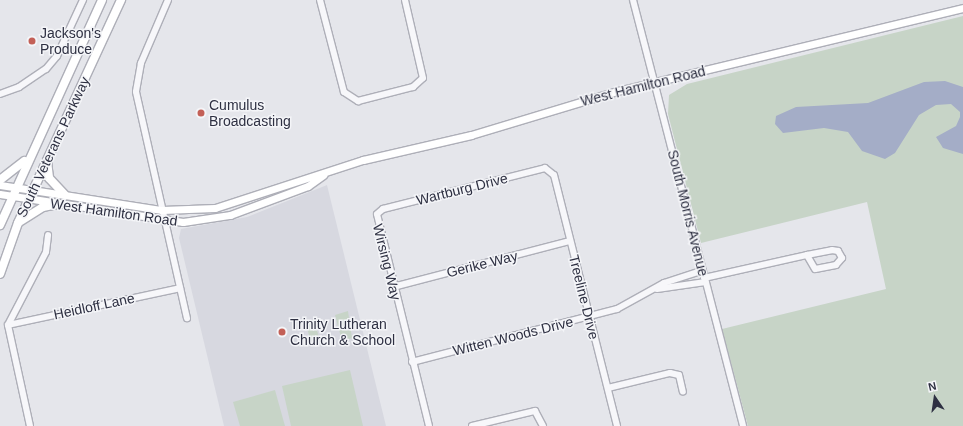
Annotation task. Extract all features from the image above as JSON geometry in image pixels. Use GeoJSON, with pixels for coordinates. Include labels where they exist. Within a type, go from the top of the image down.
{"type":"FeatureCollection","features":[{"type":"Feature","properties":{"kind":"highway","name":"South Veterans Parkway"},"geometry":{"type":"LineString","coordinates":[[0,224],[31,153],[102,0]]}},
{"type":"Feature","properties":{"kind":"highway","name":"South Veterans Parkway"},"geometry":{"type":"LineString","coordinates":[[0,274],[18,223],[121,0]]}},
{"type":"Feature","properties":{"kind":"highway"},"geometry":{"type":"LineString","coordinates":[[0,180],[18,169],[31,153]]}},
{"type":"Feature","properties":{"kind":"highway"},"geometry":{"type":"LineString","coordinates":[[47,159],[49,178],[65,195]]}},
{"type":"Feature","properties":{"kind":"highway"},"geometry":{"type":"LineString","coordinates":[[18,223],[43,207],[58,204]]}},
{"type":"Feature","properties":{"kind":"highway"},"geometry":{"type":"LineString","coordinates":[[0,217],[0,224]]}},
{"type":"Feature","properties":{"kind":"main road","name":"West Hamilton Road"},"geometry":{"type":"LineString","coordinates":[[0,185],[162,210],[215,208],[326,173],[654,82],[963,8]]}},
{"type":"Feature","properties":{"kind":"main road","name":"West Hamilton Road"},"geometry":{"type":"LineString","coordinates":[[0,194],[164,221],[197,221],[230,215],[308,186],[326,173]]}},
{"type":"Feature","properties":{"kind":"street"},"geometry":{"type":"LineString","coordinates":[[0,94],[19,87],[46,69],[57,56],[83,0]]}},
{"type":"Feature","properties":{"kind":"street"},"geometry":{"type":"LineString","coordinates":[[168,0],[141,63],[136,92],[187,318]]}},
{"type":"Feature","properties":{"kind":"street"},"geometry":{"type":"LineString","coordinates":[[320,0],[344,92],[349,98],[362,100],[413,87],[422,80],[424,70],[406,0]]}},
{"type":"Feature","properties":{"kind":"street","name":"South Morris Avenue"},"geometry":{"type":"LineString","coordinates":[[633,0],[742,426]]}},
{"type":"Feature","properties":{"kind":"street","name":"Wartburg Drive"},"geometry":{"type":"LineString","coordinates":[[377,214],[383,209],[548,169]]}},
{"type":"Feature","properties":{"kind":"street","name":"Treeline Drive"},"geometry":{"type":"LineString","coordinates":[[548,169],[554,175],[617,426]]}},
{"type":"Feature","properties":{"kind":"street","name":"Wirsing Way"},"geometry":{"type":"LineString","coordinates":[[377,214],[393,287],[429,426]]}},
{"type":"Feature","properties":{"kind":"street"},"geometry":{"type":"LineString","coordinates":[[30,426],[8,325],[46,252],[48,235]]}},
{"type":"Feature","properties":{"kind":"street","name":"Gerike Way"},"geometry":{"type":"LineString","coordinates":[[393,287],[570,241]]}},
{"type":"Feature","properties":{"kind":"street","name":"Witten Woods Drive"},"geometry":{"type":"LineString","coordinates":[[657,289],[705,280],[806,255],[836,250],[842,258],[836,265],[815,269],[806,255]]}},
{"type":"Feature","properties":{"kind":"street","name":"Witten Woods Drive"},"geometry":{"type":"LineString","coordinates":[[412,362],[617,309],[675,279],[702,271]]}},
{"type":"Feature","properties":{"kind":"street","name":"Heidloff Lane"},"geometry":{"type":"LineString","coordinates":[[8,325],[180,288]]}},
{"type":"Feature","properties":{"kind":"street"},"geometry":{"type":"LineString","coordinates":[[608,388],[670,372],[678,375],[683,392]]}},
{"type":"Feature","properties":{"kind":"street"},"geometry":{"type":"LineString","coordinates":[[472,426],[538,413],[543,426]]}},
{"type":"Feature","properties":{"kind":"shaded area","name":"Trinity Lutheran Church & School"},"geometry":{"type":"Polygon","coordinates":[[[327,185],[386,426],[224,426],[179,238],[181,229],[247,217],[327,185]]]}},
{"type":"Feature","properties":{"kind":"green space"},"geometry":{"type":"Polygon","coordinates":[[[963,16],[963,426],[748,426],[722,329],[886,289],[867,202],[701,243],[668,114],[669,95],[687,84],[963,16]]]}},
{"type":"Feature","properties":{"kind":"green space"},"geometry":{"type":"Polygon","coordinates":[[[348,311],[352,338],[342,341],[335,315],[348,311]]]}},
{"type":"Feature","properties":{"kind":"green space"},"geometry":{"type":"Polygon","coordinates":[[[314,320],[319,338],[311,341],[305,322],[314,320]]]}},
{"type":"Feature","properties":{"kind":"green space"},"geometry":{"type":"Polygon","coordinates":[[[350,370],[363,426],[291,426],[282,386],[350,370]]]}},
{"type":"Feature","properties":{"kind":"green space"},"geometry":{"type":"Polygon","coordinates":[[[275,390],[285,426],[240,426],[233,402],[275,390]]]}},
{"type":"Feature","properties":{"kind":"water"},"geometry":{"type":"Polygon","coordinates":[[[945,81],[963,87],[963,154],[943,148],[936,137],[956,126],[960,117],[960,112],[951,104],[936,105],[919,115],[895,153],[885,159],[862,151],[848,132],[824,128],[783,133],[775,124],[776,116],[796,107],[868,103],[924,82],[945,81]]]}},
{"type":"Feature","properties":{"kind":"place","name":"Jackson's Produce"},"geometry":{"type":"Point","coordinates":[32,41]}},
{"type":"Feature","properties":{"kind":"place","name":"Cumulus Broadcasting"},"geometry":{"type":"Point","coordinates":[201,113]}},
{"type":"Feature","properties":{"kind":"place","name":"Trinity Lutheran Church & School"},"geometry":{"type":"Point","coordinates":[282,332]}}]}
